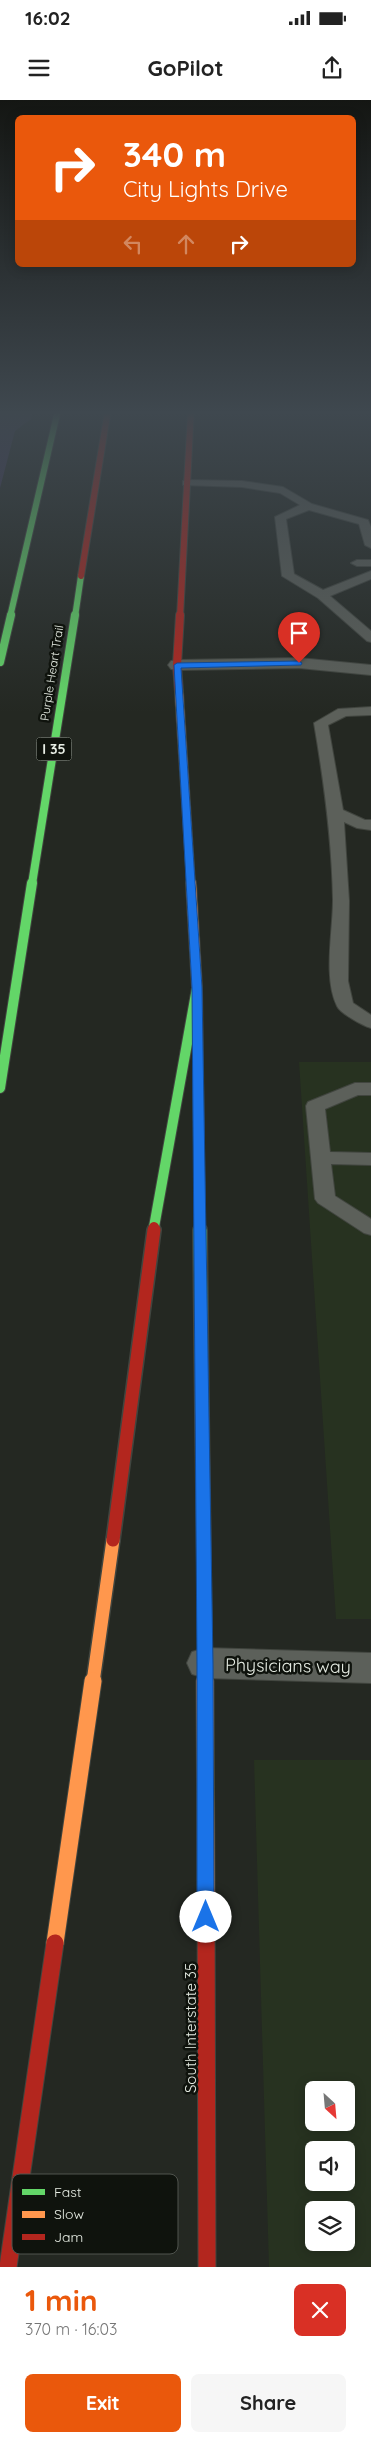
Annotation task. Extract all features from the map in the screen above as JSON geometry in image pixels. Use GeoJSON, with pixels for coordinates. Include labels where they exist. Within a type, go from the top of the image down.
{"type":"FeatureCollection","features":[{"type":"Feature","properties":{"kind":"main road"},"geometry":{"type":"LineString","coordinates":[[0,662],[35,511]]}},
{"type":"Feature","properties":{"kind":"main road","name":"Purple Heart Trail"},"geometry":{"type":"LineString","coordinates":[[0,1088],[92,511]]}},
{"type":"Feature","properties":{"kind":"main road","name":"South Interstate 35"},"geometry":{"type":"LineString","coordinates":[[185,511],[177,665],[197,988],[205,1664],[207,2267]]}},
{"type":"Feature","properties":{"kind":"main road"},"geometry":{"type":"LineString","coordinates":[[22,2174],[110,1565],[157,1205],[197,988]]}},
{"type":"Feature","properties":{"kind":"main road"},"geometry":{"type":"LineString","coordinates":[[8,2267],[12,2239]]}},
{"type":"Feature","properties":{"kind":"street"},"geometry":{"type":"LineString","coordinates":[[177,665],[299,663],[371,670]]}},
{"type":"Feature","properties":{"kind":"street","name":"Physicians way"},"geometry":{"type":"LineString","coordinates":[[205,1664],[371,1668]]}},
{"type":"Feature","properties":{"kind":"lane"},"geometry":{"type":"LineString","coordinates":[[295,511],[280,517],[289,550],[286,564],[288,576],[322,595],[371,638]]}},
{"type":"Feature","properties":{"kind":"lane"},"geometry":{"type":"LineString","coordinates":[[326,511],[364,522],[368,546]]}},
{"type":"Feature","properties":{"kind":"lane"},"geometry":{"type":"LineString","coordinates":[[352,536],[368,546]]}},
{"type":"Feature","properties":{"kind":"lane"},"geometry":{"type":"LineString","coordinates":[[286,564],[302,563]]}},
{"type":"Feature","properties":{"kind":"lane"},"geometry":{"type":"LineString","coordinates":[[356,563],[371,563]]}},
{"type":"Feature","properties":{"kind":"lane"},"geometry":{"type":"LineString","coordinates":[[322,595],[371,574]]}},
{"type":"Feature","properties":{"kind":"lane"},"geometry":{"type":"LineString","coordinates":[[371,711],[343,712],[321,723],[336,812],[342,901],[339,982],[345,1005],[371,1022]]}},
{"type":"Feature","properties":{"kind":"lane"},"geometry":{"type":"LineString","coordinates":[[336,812],[362,825],[371,825]]}},
{"type":"Feature","properties":{"kind":"lane"},"geometry":{"type":"LineString","coordinates":[[371,1089],[355,1089],[315,1106],[319,1158],[325,1199],[371,1228]]}},
{"type":"Feature","properties":{"kind":"lane"},"geometry":{"type":"LineString","coordinates":[[319,1158],[371,1159]]}},
{"type":"Feature","properties":{"kind":"shaded area"},"geometry":{"type":"Polygon","coordinates":[[[299,1062],[371,1062],[371,1619],[336,1619],[299,1062]]]}},
{"type":"Feature","properties":{"kind":"shaded area"},"geometry":{"type":"Polygon","coordinates":[[[254,1760],[371,1760],[371,2267],[269,2267],[254,1760]]]}},
{"type":"Feature","properties":{"kind":"traffic: fast"},"geometry":{"type":"LineString","coordinates":[[0,662],[35,511]]}},
{"type":"Feature","properties":{"kind":"traffic: fast"},"geometry":{"type":"LineString","coordinates":[[0,1088],[81,576]]}},
{"type":"Feature","properties":{"kind":"traffic: fast"},"geometry":{"type":"LineString","coordinates":[[154,1227],[197,988]]}},
{"type":"Feature","properties":{"kind":"traffic: fast"},"geometry":{"type":"LineString","coordinates":[[198,1064],[202,1413]]}},
{"type":"Feature","properties":{"kind":"traffic: slow"},"geometry":{"type":"LineString","coordinates":[[179,692],[197,988],[198,1064]]}},
{"type":"Feature","properties":{"kind":"traffic: slow"},"geometry":{"type":"LineString","coordinates":[[55,1943],[113,1540]]}},
{"type":"Feature","properties":{"kind":"traffic: slow"},"geometry":{"type":"LineString","coordinates":[[205,1642],[206,1892]]}},
{"type":"Feature","properties":{"kind":"traffic: jam"},"geometry":{"type":"LineString","coordinates":[[81,576],[92,511]]}},
{"type":"Feature","properties":{"kind":"traffic: jam"},"geometry":{"type":"LineString","coordinates":[[179,692],[177,665],[185,511]]}},
{"type":"Feature","properties":{"kind":"traffic: jam"},"geometry":{"type":"LineString","coordinates":[[113,1540],[154,1227]]}},
{"type":"Feature","properties":{"kind":"traffic: jam"},"geometry":{"type":"LineString","coordinates":[[202,1413],[205,1642]]}},
{"type":"Feature","properties":{"kind":"traffic: jam"},"geometry":{"type":"LineString","coordinates":[[206,1892],[207,2267]]}},
{"type":"Feature","properties":{"kind":"traffic: jam"},"geometry":{"type":"LineString","coordinates":[[21,2174],[55,1943]]}},
{"type":"Feature","properties":{"kind":"traffic: jam"},"geometry":{"type":"LineString","coordinates":[[8,2267],[12,2239]]}},
{"type":"Feature","properties":{"kind":"route"},"geometry":{"type":"LineString","coordinates":[[206,1917],[197,988],[177,665],[299,663]]}}]}
